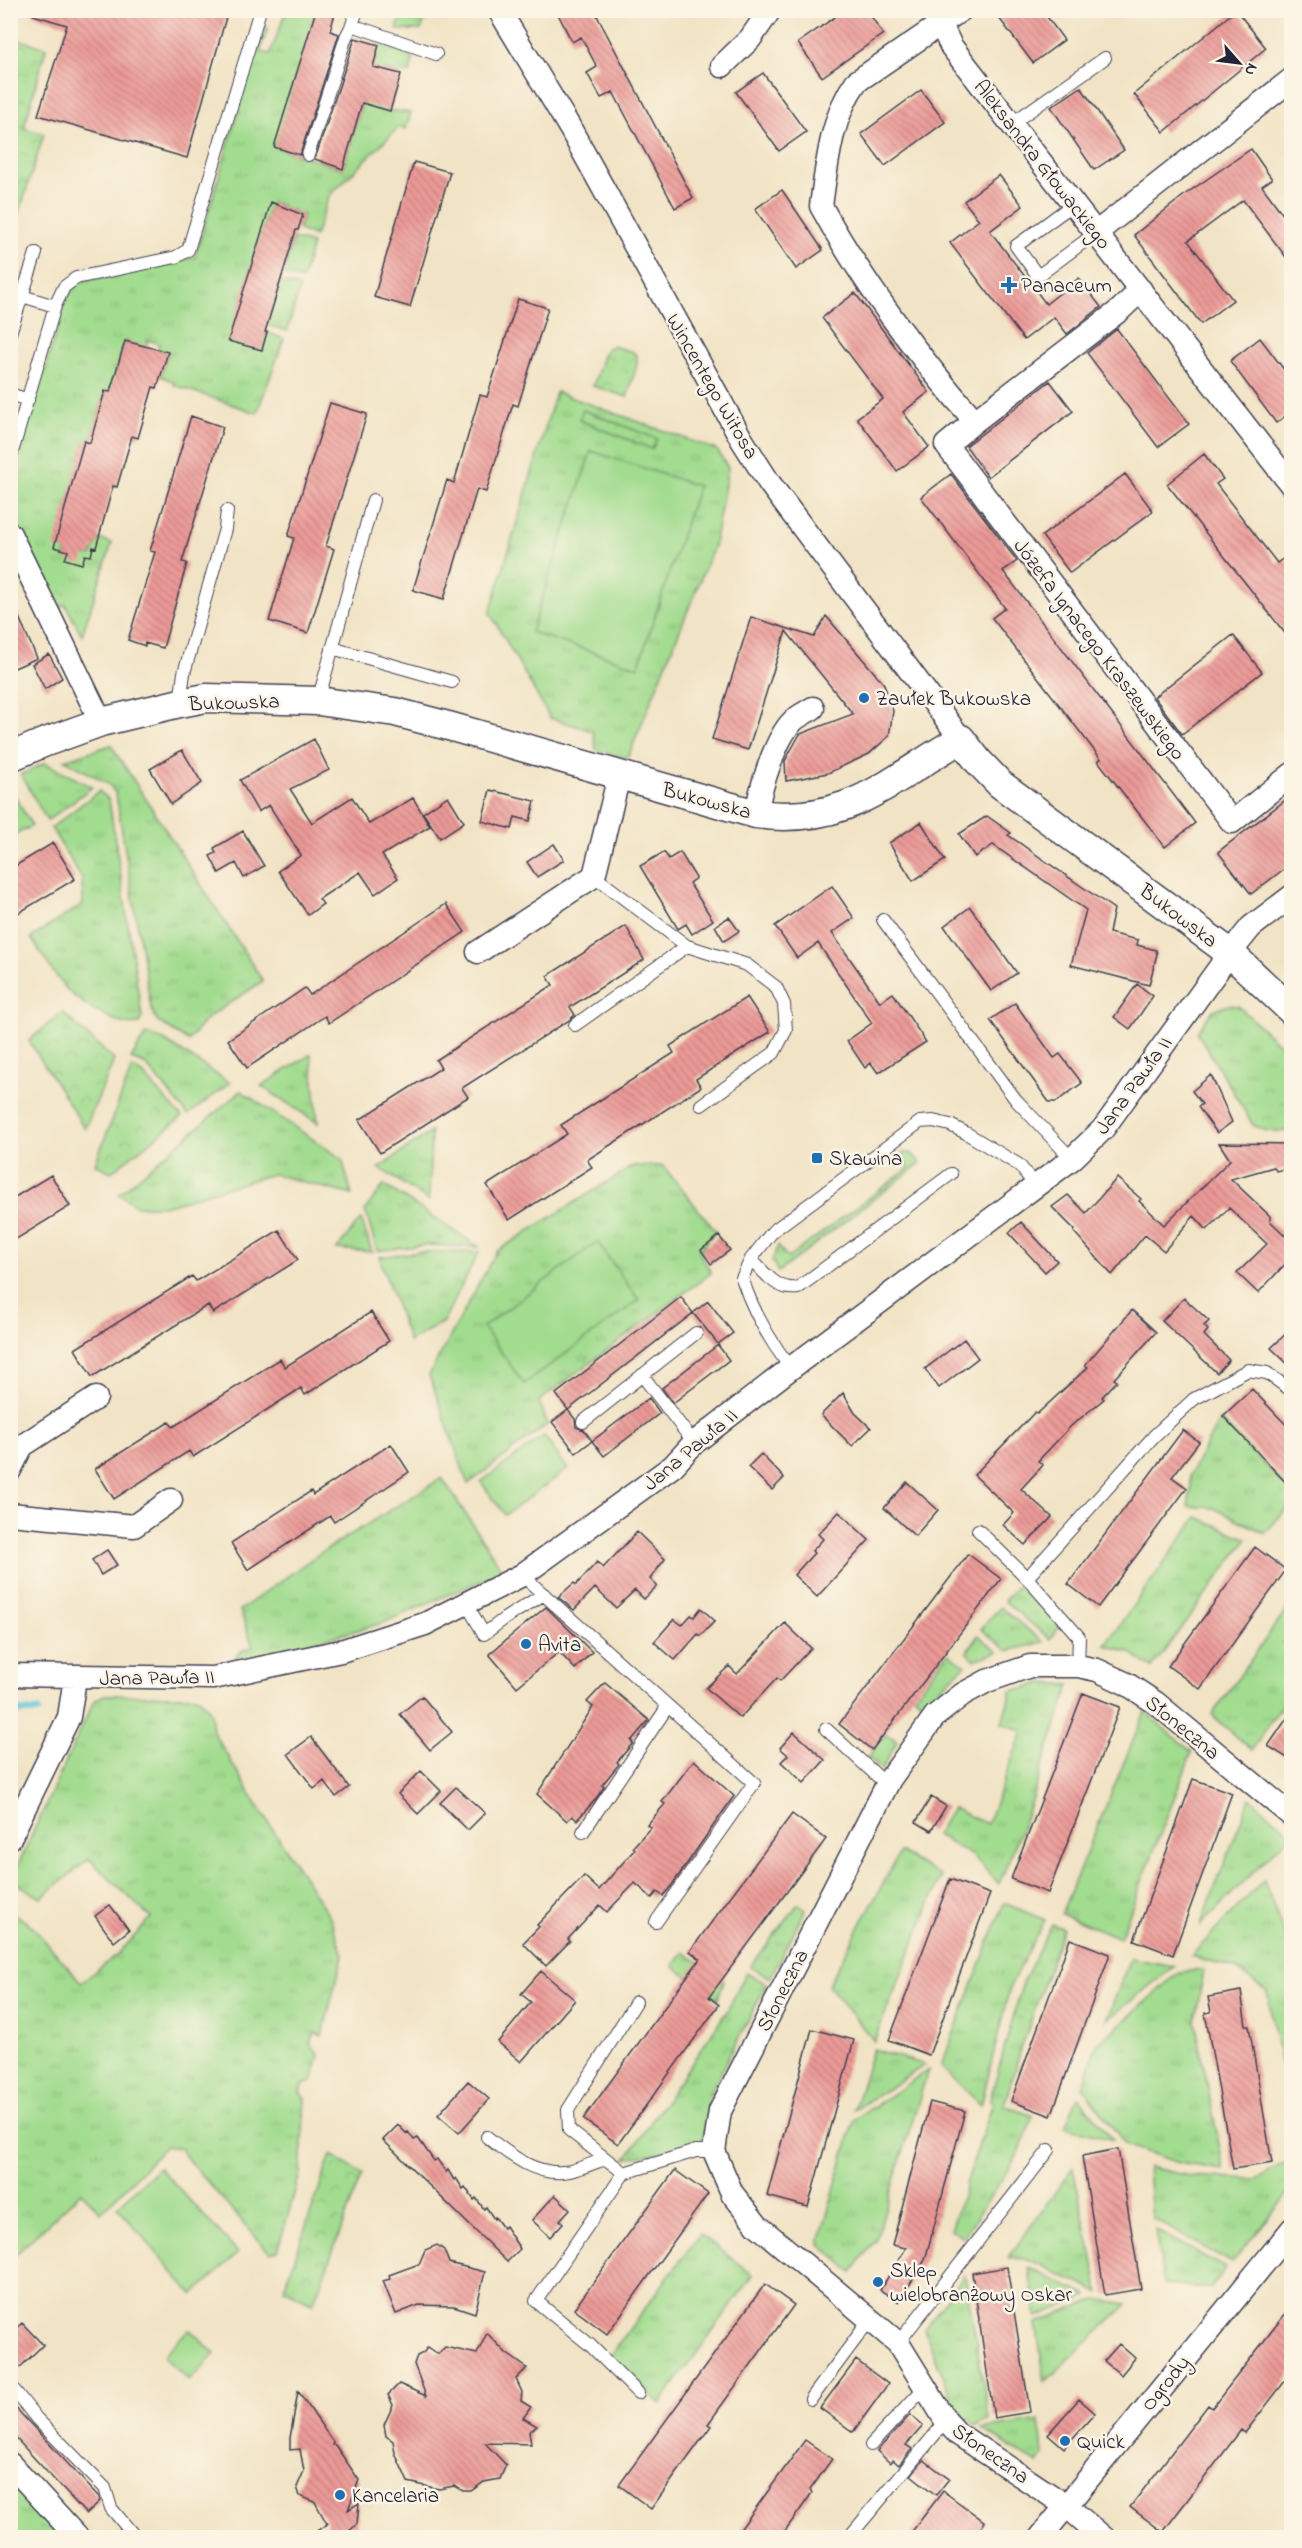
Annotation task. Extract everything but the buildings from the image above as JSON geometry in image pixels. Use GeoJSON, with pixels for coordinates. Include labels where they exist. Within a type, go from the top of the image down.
{"type":"FeatureCollection","features":[{"type":"Feature","properties":{"kind":"street","name":"Wincentego Witosa"},"geometry":{"type":"LineString","coordinates":[[498,10],[570,128],[742,440],[770,484],[961,739]]}},
{"type":"Feature","properties":{"kind":"street"},"geometry":{"type":"LineString","coordinates":[[722,66],[750,39],[770,10]]}},
{"type":"Feature","properties":{"kind":"street"},"geometry":{"type":"LineString","coordinates":[[961,10],[937,18],[856,82],[844,99],[837,121],[821,206],[854,264],[927,363],[975,421]]}},
{"type":"Feature","properties":{"kind":"street","name":"Aleksandra Głowackiego"},"geometry":{"type":"LineString","coordinates":[[937,18],[951,46],[1075,203],[1292,486]]}},
{"type":"Feature","properties":{"kind":"street"},"geometry":{"type":"LineString","coordinates":[[1096,232],[1292,79]]}},
{"type":"Feature","properties":{"kind":"street","name":"Józefa Ignacego Kraszewskiego"},"geometry":{"type":"LineString","coordinates":[[1141,290],[1120,310],[946,445],[1232,822],[1292,774]]}},
{"type":"Feature","properties":{"kind":"street"},"geometry":{"type":"LineString","coordinates":[[10,534],[101,722]]}},
{"type":"Feature","properties":{"kind":"street","name":"Bukowska"},"geometry":{"type":"LineString","coordinates":[[10,757],[101,722],[180,703],[206,699],[318,701],[395,712],[756,814],[806,817],[838,809],[887,786],[930,756],[961,739],[978,761],[1007,789],[1230,952],[1292,1011]]}},
{"type":"Feature","properties":{"kind":"street"},"geometry":{"type":"LineString","coordinates":[[756,814],[759,796],[777,747],[792,721],[813,708]]}},
{"type":"Feature","properties":{"kind":"street"},"geometry":{"type":"LineString","coordinates":[[478,952],[594,876],[619,776]]}},
{"type":"Feature","properties":{"kind":"street","name":"Jana Pawła II"},"geometry":{"type":"LineString","coordinates":[[10,1675],[75,1678],[213,1678],[340,1651],[425,1624],[522,1575],[673,1466],[694,1443],[791,1368],[1072,1159],[1104,1129],[1230,952],[1251,927],[1292,896]]}},
{"type":"Feature","properties":{"kind":"street"},"geometry":{"type":"LineString","coordinates":[[10,1470],[22,1446],[96,1398]]}},
{"type":"Feature","properties":{"kind":"street"},"geometry":{"type":"LineString","coordinates":[[10,1514],[134,1526],[171,1500]]}},
{"type":"Feature","properties":{"kind":"street","name":"Słoneczna"},"geometry":{"type":"LineString","coordinates":[[1104,2538],[1065,2505],[958,2433],[946,2421],[898,2343],[869,2321],[758,2225],[732,2193],[714,2151],[720,2111],[887,1785],[935,1716],[963,1694],[987,1681],[1030,1666],[1078,1666],[1097,1670],[1127,1684],[1156,1703],[1291,1816]]}},
{"type":"Feature","properties":{"kind":"street"},"geometry":{"type":"LineString","coordinates":[[10,1838],[69,1717],[75,1678]]}},
{"type":"Feature","properties":{"kind":"street","name":"Ogrody"},"geometry":{"type":"LineString","coordinates":[[1040,2538],[1292,2229]]}},
{"type":"Feature","properties":{"kind":"street"},"geometry":{"type":"LineString","coordinates":[[10,2464],[78,2538]]}},
{"type":"Feature","properties":{"kind":"lane"},"geometry":{"type":"LineString","coordinates":[[10,459],[55,306],[64,287],[76,278],[176,257],[188,250],[260,10]]}},
{"type":"Feature","properties":{"kind":"lane"},"geometry":{"type":"LineString","coordinates":[[308,155],[357,10]]}},
{"type":"Feature","properties":{"kind":"lane"},"geometry":{"type":"LineString","coordinates":[[352,25],[436,54]]}},
{"type":"Feature","properties":{"kind":"lane"},"geometry":{"type":"LineString","coordinates":[[1011,124],[1106,58]]}},
{"type":"Feature","properties":{"kind":"lane"},"geometry":{"type":"LineString","coordinates":[[1075,203],[1016,246],[1038,276],[1096,232]]}},
{"type":"Feature","properties":{"kind":"lane"},"geometry":{"type":"LineString","coordinates":[[10,333],[36,253]]}},
{"type":"Feature","properties":{"kind":"lane"},"geometry":{"type":"LineString","coordinates":[[22,296],[55,306]]}},
{"type":"Feature","properties":{"kind":"lane"},"geometry":{"type":"LineString","coordinates":[[10,394],[28,400]]}},
{"type":"Feature","properties":{"kind":"lane"},"geometry":{"type":"LineString","coordinates":[[318,701],[373,500]]}},
{"type":"Feature","properties":{"kind":"lane"},"geometry":{"type":"LineString","coordinates":[[180,703],[184,673],[225,529],[227,511]]}},
{"type":"Feature","properties":{"kind":"lane"},"geometry":{"type":"LineString","coordinates":[[332,648],[452,682]]}},
{"type":"Feature","properties":{"kind":"lane"},"geometry":{"type":"LineString","coordinates":[[594,876],[687,946],[747,964],[776,987],[784,1004],[786,1030],[774,1053],[701,1105]]}},
{"type":"Feature","properties":{"kind":"lane"},"geometry":{"type":"LineString","coordinates":[[884,920],[1016,1100],[1072,1159]]}},
{"type":"Feature","properties":{"kind":"lane"},"geometry":{"type":"LineString","coordinates":[[575,1025],[687,946]]}},
{"type":"Feature","properties":{"kind":"lane"},"geometry":{"type":"LineString","coordinates":[[791,1368],[770,1341],[749,1300],[742,1278],[751,1259],[773,1231],[920,1122],[933,1121],[958,1129],[1020,1165],[1035,1185]]}},
{"type":"Feature","properties":{"kind":"lane"},"geometry":{"type":"LineString","coordinates":[[751,1259],[779,1287],[788,1290],[798,1288],[951,1174]]}},
{"type":"Feature","properties":{"kind":"lane"},"geometry":{"type":"LineString","coordinates":[[583,1422],[696,1333]]}},
{"type":"Feature","properties":{"kind":"lane"},"geometry":{"type":"LineString","coordinates":[[1027,1578],[1154,1436],[1194,1399],[1248,1370],[1267,1373],[1292,1391]]}},
{"type":"Feature","properties":{"kind":"lane"},"geometry":{"type":"LineString","coordinates":[[642,1375],[694,1443]]}},
{"type":"Feature","properties":{"kind":"lane"},"geometry":{"type":"LineString","coordinates":[[978,1530],[1027,1578],[1079,1637],[1078,1666]]}},
{"type":"Feature","properties":{"kind":"lane"},"geometry":{"type":"LineString","coordinates":[[522,1575],[754,1783],[656,1922]]}},
{"type":"Feature","properties":{"kind":"lane"},"geometry":{"type":"LineString","coordinates":[[466,1603],[484,1634],[544,1594]]}},
{"type":"Feature","properties":{"kind":"lane"},"geometry":{"type":"LineString","coordinates":[[583,1832],[668,1706]]}},
{"type":"Feature","properties":{"kind":"lane"},"geometry":{"type":"LineString","coordinates":[[826,1729],[887,1785]]}},
{"type":"Feature","properties":{"kind":"lane"},"geometry":{"type":"LineString","coordinates":[[624,2172],[569,2130],[568,2110],[636,2002]]}},
{"type":"Feature","properties":{"kind":"lane"},"geometry":{"type":"LineString","coordinates":[[487,2137],[511,2156],[539,2170],[568,2172],[605,2159]]}},
{"type":"Feature","properties":{"kind":"lane"},"geometry":{"type":"LineString","coordinates":[[638,2393],[590,2345],[536,2301],[624,2172],[696,2151],[714,2151]]}},
{"type":"Feature","properties":{"kind":"lane"},"geometry":{"type":"LineString","coordinates":[[898,2343],[1049,2151]]}},
{"type":"Feature","properties":{"kind":"lane"},"geometry":{"type":"LineString","coordinates":[[811,2399],[869,2321]]}},
{"type":"Feature","properties":{"kind":"lane"},"geometry":{"type":"LineString","coordinates":[[10,2385],[37,2419],[105,2488],[111,2508],[136,2538]]}},
{"type":"Feature","properties":{"kind":"lane"},"geometry":{"type":"LineString","coordinates":[[871,2445],[925,2387]]}},
{"type":"Feature","properties":{"kind":"lane"},"geometry":{"type":"LineString","coordinates":[[850,2536],[946,2421]]}},
{"type":"Feature","properties":{"kind":"green space"},"geometry":{"type":"Polygon","coordinates":[[[286,11],[316,11],[275,147],[343,169],[379,45],[400,51],[413,59],[410,73],[401,74],[385,70],[386,110],[411,113],[406,129],[399,127],[329,196],[315,236],[299,230],[303,215],[271,202],[229,341],[262,349],[267,332],[284,339],[257,413],[174,385],[174,382],[161,376],[168,353],[158,349],[159,344],[148,340],[146,347],[125,341],[110,392],[105,391],[90,443],[84,442],[65,558],[91,556],[99,539],[112,543],[82,635],[65,604],[55,609],[11,511],[10,484],[65,303],[70,292],[80,282],[195,257],[263,27],[268,28],[260,52],[270,54],[286,11]]]}},
{"type":"Feature","properties":{"kind":"green space"},"geometry":{"type":"Polygon","coordinates":[[[402,11],[417,11],[426,17],[421,30],[397,30],[402,11]]]}},
{"type":"Feature","properties":{"kind":"green space"},"geometry":{"type":"Polygon","coordinates":[[[11,37],[46,48],[24,128],[44,134],[11,239],[11,37]]]}},
{"type":"Feature","properties":{"kind":"green space"},"geometry":{"type":"Polygon","coordinates":[[[294,239],[312,244],[302,280],[283,274],[294,239]]]}},
{"type":"Feature","properties":{"kind":"green space"},"geometry":{"type":"Polygon","coordinates":[[[280,282],[300,287],[287,331],[267,325],[280,282]]]}},
{"type":"Feature","properties":{"kind":"green space"},"geometry":{"type":"Polygon","coordinates":[[[612,346],[633,352],[637,356],[637,365],[627,397],[593,386],[604,353],[612,346]]]}},
{"type":"Feature","properties":{"kind":"green space"},"geometry":{"type":"Polygon","coordinates":[[[556,392],[717,450],[728,468],[714,546],[629,755],[623,758],[596,750],[593,731],[550,718],[490,613],[556,392]]]}},
{"type":"Feature","properties":{"kind":"green space"},"geometry":{"type":"Polygon","coordinates":[[[583,410],[657,439],[652,449],[579,420],[583,410]]]}},
{"type":"Feature","properties":{"kind":"green space"},"geometry":{"type":"Polygon","coordinates":[[[591,451],[698,486],[638,667],[531,632],[591,451]]]}},
{"type":"Feature","properties":{"kind":"green space"},"geometry":{"type":"Polygon","coordinates":[[[111,745],[263,981],[207,1018],[188,1041],[157,1021],[151,1008],[116,794],[109,784],[65,760],[111,745]]]}},
{"type":"Feature","properties":{"kind":"green space"},"geometry":{"type":"Polygon","coordinates":[[[45,763],[92,787],[47,821],[21,774],[45,763]]]}},
{"type":"Feature","properties":{"kind":"green space"},"geometry":{"type":"Polygon","coordinates":[[[99,791],[109,800],[142,1017],[139,1024],[125,1024],[117,1021],[78,1000],[61,983],[31,938],[83,904],[82,879],[51,828],[99,791]]]}},
{"type":"Feature","properties":{"kind":"green space"},"geometry":{"type":"Polygon","coordinates":[[[14,795],[32,826],[11,837],[11,797],[14,795]]]}},
{"type":"Feature","properties":{"kind":"green space"},"geometry":{"type":"Polygon","coordinates":[[[1229,1005],[1238,1006],[1291,1055],[1291,1131],[1267,1131],[1253,1125],[1197,1032],[1213,1010],[1229,1005]]]}},
{"type":"Feature","properties":{"kind":"green space"},"geometry":{"type":"Polygon","coordinates":[[[62,1012],[114,1060],[85,1129],[29,1041],[62,1012]]]}},
{"type":"Feature","properties":{"kind":"green space"},"geometry":{"type":"Polygon","coordinates":[[[146,1034],[164,1040],[230,1083],[188,1115],[145,1064],[131,1059],[146,1034]]]}},
{"type":"Feature","properties":{"kind":"green space"},"geometry":{"type":"Polygon","coordinates":[[[311,1054],[318,1123],[261,1086],[311,1054]]]}},
{"type":"Feature","properties":{"kind":"green space"},"geometry":{"type":"Polygon","coordinates":[[[132,1068],[141,1072],[182,1117],[111,1172],[95,1164],[132,1068]]]}},
{"type":"Feature","properties":{"kind":"green space"},"geometry":{"type":"Polygon","coordinates":[[[241,1091],[342,1159],[352,1195],[273,1174],[164,1206],[137,1206],[119,1194],[241,1091]]]}},
{"type":"Feature","properties":{"kind":"green space"},"geometry":{"type":"Polygon","coordinates":[[[431,1132],[429,1201],[379,1168],[431,1132]]]}},
{"type":"Feature","properties":{"kind":"green space"},"geometry":{"type":"Polygon","coordinates":[[[911,1153],[921,1163],[778,1272],[772,1261],[778,1246],[788,1258],[909,1168],[900,1155],[911,1153]]]}},
{"type":"Feature","properties":{"kind":"green space"},"geometry":{"type":"Polygon","coordinates":[[[633,1166],[663,1166],[716,1231],[699,1251],[711,1273],[539,1401],[548,1424],[468,1484],[429,1375],[497,1251],[633,1166]]]}},
{"type":"Feature","properties":{"kind":"green space"},"geometry":{"type":"Polygon","coordinates":[[[384,1185],[479,1247],[426,1245],[377,1251],[365,1210],[384,1185]]]}},
{"type":"Feature","properties":{"kind":"green space"},"geometry":{"type":"Polygon","coordinates":[[[361,1219],[372,1252],[337,1249],[361,1219]]]}},
{"type":"Feature","properties":{"kind":"green space"},"geometry":{"type":"Polygon","coordinates":[[[597,1242],[639,1300],[524,1384],[483,1327],[597,1242]]]}},
{"type":"Feature","properties":{"kind":"green space"},"geometry":{"type":"Polygon","coordinates":[[[419,1252],[479,1252],[443,1322],[409,1342],[379,1257],[419,1252]]]}},
{"type":"Feature","properties":{"kind":"green space"},"geometry":{"type":"Polygon","coordinates":[[[1220,1419],[1291,1491],[1291,1504],[1265,1533],[1214,1508],[1188,1506],[1191,1489],[1190,1475],[1220,1419]]]}},
{"type":"Feature","properties":{"kind":"green space"},"geometry":{"type":"Polygon","coordinates":[[[544,1436],[568,1469],[505,1515],[481,1482],[544,1436]]]}},
{"type":"Feature","properties":{"kind":"green space"},"geometry":{"type":"Polygon","coordinates":[[[442,1478],[503,1571],[380,1624],[265,1655],[233,1660],[241,1651],[253,1647],[240,1610],[316,1556],[442,1478]]]}},
{"type":"Feature","properties":{"kind":"green space"},"geometry":{"type":"Polygon","coordinates":[[[1197,1517],[1247,1539],[1152,1668],[1131,1653],[1105,1645],[1197,1517]]]}},
{"type":"Feature","properties":{"kind":"green space"},"geometry":{"type":"Polygon","coordinates":[[[1020,1583],[1060,1627],[1050,1639],[1004,1601],[1020,1583]]]}},
{"type":"Feature","properties":{"kind":"green space"},"geometry":{"type":"Polygon","coordinates":[[[1291,1603],[1291,1691],[1252,1750],[1212,1715],[1291,1603]]]}},
{"type":"Feature","properties":{"kind":"green space"},"geometry":{"type":"Polygon","coordinates":[[[1000,1607],[1043,1642],[1008,1651],[981,1629],[1000,1607]]]}},
{"type":"Feature","properties":{"kind":"green space"},"geometry":{"type":"Polygon","coordinates":[[[978,1635],[998,1652],[975,1660],[967,1652],[978,1635]]]}},
{"type":"Feature","properties":{"kind":"green space"},"geometry":{"type":"Polygon","coordinates":[[[948,1653],[965,1665],[924,1703],[915,1696],[948,1653]]]}},
{"type":"Feature","properties":{"kind":"green space"},"geometry":{"type":"Polygon","coordinates":[[[1043,1683],[1070,1685],[1020,1833],[999,1884],[973,1856],[936,1835],[952,1808],[987,1824],[1023,1731],[1002,1723],[1011,1691],[1043,1683]]]}},
{"type":"Feature","properties":{"kind":"green space"},"geometry":{"type":"Polygon","coordinates":[[[104,1695],[198,1696],[211,1712],[213,1732],[330,1917],[343,1955],[322,2036],[315,2033],[310,2042],[319,2056],[312,2082],[302,2085],[300,2092],[305,2099],[300,2173],[278,2250],[270,2253],[180,2148],[166,2146],[101,2212],[81,2192],[11,2259],[11,1912],[31,1925],[81,1982],[118,1954],[151,1918],[89,1859],[41,1898],[11,1880],[94,1701],[104,1695]]]}},
{"type":"Feature","properties":{"kind":"green space"},"geometry":{"type":"Polygon","coordinates":[[[1145,1712],[1192,1752],[1120,1938],[1061,1914],[1145,1712]]]}},
{"type":"Feature","properties":{"kind":"green space"},"geometry":{"type":"Polygon","coordinates":[[[886,1734],[897,1741],[882,1770],[868,1757],[886,1734]]]}},
{"type":"Feature","properties":{"kind":"green space"},"geometry":{"type":"Polygon","coordinates":[[[1250,1798],[1291,1834],[1200,1926],[1250,1798]]]}},
{"type":"Feature","properties":{"kind":"green space"},"geometry":{"type":"Polygon","coordinates":[[[900,1852],[941,1876],[874,2041],[828,1985],[900,1852]]]}},
{"type":"Feature","properties":{"kind":"green space"},"geometry":{"type":"Polygon","coordinates":[[[1264,1880],[1291,1953],[1291,2079],[1283,2075],[1267,1992],[1235,1968],[1191,1956],[1264,1880]]]}},
{"type":"Feature","properties":{"kind":"green space"},"geometry":{"type":"Polygon","coordinates":[[[1004,1903],[1045,1920],[1010,1986],[981,2105],[941,2066],[1004,1903]]]}},
{"type":"Feature","properties":{"kind":"green space"},"geometry":{"type":"Polygon","coordinates":[[[798,1904],[806,1909],[770,1978],[750,1967],[798,1904]]]}},
{"type":"Feature","properties":{"kind":"green space"},"geometry":{"type":"Polygon","coordinates":[[[1052,1924],[1063,1928],[1004,2105],[1033,2116],[1019,2153],[963,2238],[951,2230],[993,2102],[990,2100],[1023,1982],[1052,1924]]]}},
{"type":"Feature","properties":{"kind":"green space"},"geometry":{"type":"Polygon","coordinates":[[[684,1952],[724,1980],[718,1999],[673,1966],[684,1952]]]}},
{"type":"Feature","properties":{"kind":"green space"},"geometry":{"type":"Polygon","coordinates":[[[1130,1958],[1174,1966],[1107,2020],[1130,1958]]]}},
{"type":"Feature","properties":{"kind":"green space"},"geometry":{"type":"Polygon","coordinates":[[[1204,1970],[1195,2020],[1224,2170],[1179,2163],[1126,2145],[1083,2088],[1096,2046],[1179,1972],[1204,1970]]]}},
{"type":"Feature","properties":{"kind":"green space"},"geometry":{"type":"Polygon","coordinates":[[[746,1973],[767,1984],[710,2093],[702,2145],[626,2159],[727,2011],[746,1973]]]}},
{"type":"Feature","properties":{"kind":"green space"},"geometry":{"type":"Polygon","coordinates":[[[873,2049],[925,2065],[854,2110],[873,2049]]]}},
{"type":"Feature","properties":{"kind":"green space"},"geometry":{"type":"Polygon","coordinates":[[[928,2070],[876,2239],[852,2272],[819,2243],[854,2120],[928,2070]]]}},
{"type":"Feature","properties":{"kind":"green space"},"geometry":{"type":"Polygon","coordinates":[[[1078,2097],[1113,2140],[1065,2127],[1078,2097]]]}},
{"type":"Feature","properties":{"kind":"green space"},"geometry":{"type":"Polygon","coordinates":[[[331,2155],[362,2174],[313,2304],[284,2289],[331,2155]]]}},
{"type":"Feature","properties":{"kind":"green space"},"geometry":{"type":"Polygon","coordinates":[[[1291,2160],[1291,2190],[1232,2263],[1152,2218],[1148,2167],[1189,2176],[1256,2179],[1291,2160]]]}},
{"type":"Feature","properties":{"kind":"green space"},"geometry":{"type":"Polygon","coordinates":[[[159,2167],[238,2253],[193,2295],[117,2207],[159,2167]]]}},
{"type":"Feature","properties":{"kind":"green space"},"geometry":{"type":"Polygon","coordinates":[[[1073,2167],[1099,2293],[1028,2259],[1008,2258],[1073,2167]]]}},
{"type":"Feature","properties":{"kind":"green space"},"geometry":{"type":"Polygon","coordinates":[[[1155,2230],[1226,2268],[1211,2288],[1164,2285],[1155,2230]]]}},
{"type":"Feature","properties":{"kind":"green space"},"geometry":{"type":"Polygon","coordinates":[[[700,2234],[753,2275],[660,2404],[609,2357],[700,2234]]]}},
{"type":"Feature","properties":{"kind":"green space"},"geometry":{"type":"Polygon","coordinates":[[[1029,2268],[1088,2296],[1036,2317],[1029,2268]]]}},
{"type":"Feature","properties":{"kind":"green space"},"geometry":{"type":"Polygon","coordinates":[[[965,2274],[989,2419],[977,2426],[957,2410],[924,2329],[965,2274]]]}},
{"type":"Feature","properties":{"kind":"green space"},"geometry":{"type":"Polygon","coordinates":[[[1096,2299],[1127,2304],[1045,2382],[1036,2323],[1096,2299]]]}},
{"type":"Feature","properties":{"kind":"green space"},"geometry":{"type":"Polygon","coordinates":[[[189,2329],[215,2354],[189,2381],[163,2356],[189,2329]]]}},
{"type":"Feature","properties":{"kind":"green space"},"geometry":{"type":"Polygon","coordinates":[[[1040,2420],[1043,2456],[1038,2464],[982,2429],[1040,2420]]]}},
{"type":"Feature","properties":{"kind":"green space"},"geometry":{"type":"Polygon","coordinates":[[[12,2485],[60,2537],[11,2537],[10,2488],[12,2485]]]}},
{"type":"Feature","properties":{"kind":"waterway"},"geometry":{"type":"LineString","coordinates":[[10,1712],[38,1711]]}},
{"type":"Feature","properties":{"kind":"place","name":"Panaceum"},"geometry":{"type":"Point","coordinates":[1009,285]}},
{"type":"Feature","properties":{"kind":"place","name":"Zaułek Bukowska"},"geometry":{"type":"Point","coordinates":[864,698]}},
{"type":"Feature","properties":{"kind":"place","name":"Skawina"},"geometry":{"type":"Point","coordinates":[817,1158]}},
{"type":"Feature","properties":{"kind":"place","name":"Avita"},"geometry":{"type":"Point","coordinates":[526,1644]}},
{"type":"Feature","properties":{"kind":"place","name":"Sklep wielobranżowy Oskar"},"geometry":{"type":"Point","coordinates":[878,2282]}},
{"type":"Feature","properties":{"kind":"place","name":"Quick"},"geometry":{"type":"Point","coordinates":[1065,2441]}},
{"type":"Feature","properties":{"kind":"place","name":"Kancelaria"},"geometry":{"type":"Point","coordinates":[340,2495]}}]}
